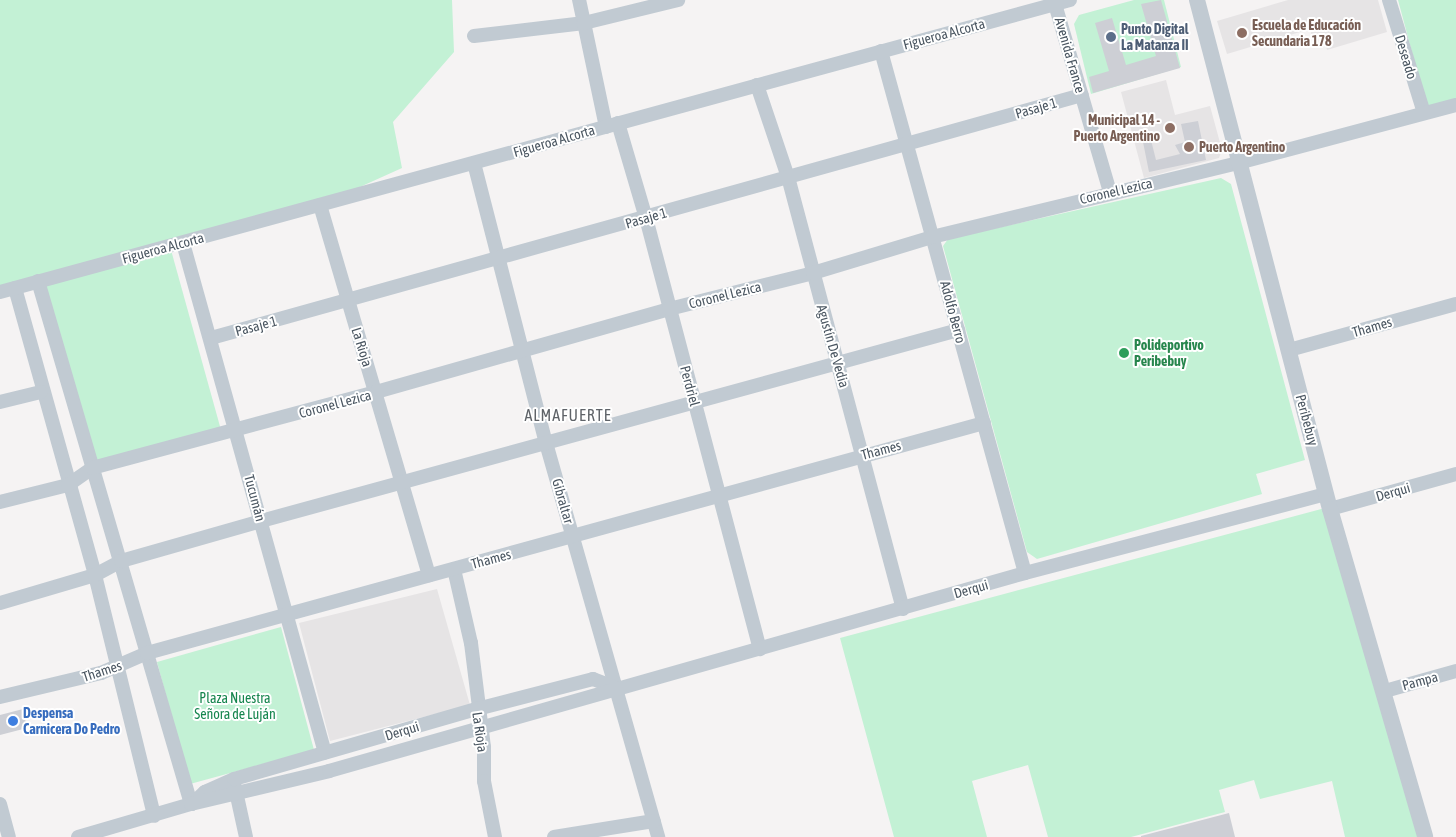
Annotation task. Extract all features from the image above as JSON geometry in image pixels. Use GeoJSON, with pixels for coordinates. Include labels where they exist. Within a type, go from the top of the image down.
{"type":"FeatureCollection","features":[{"type":"Feature","properties":{"kind":"street","name":"Perdriel"},"geometry":{"type":"LineString","coordinates":[[580,0],[584,23],[612,125],[646,218],[760,649]]}},
{"type":"Feature","properties":{"kind":"street"},"geometry":{"type":"LineString","coordinates":[[474,36],[584,23],[678,0]]}},
{"type":"Feature","properties":{"kind":"street","name":"Figueroa Alcorta"},"geometry":{"type":"LineString","coordinates":[[0,292],[1070,0]]}},
{"type":"Feature","properties":{"kind":"street","name":"Peribebuy"},"geometry":{"type":"LineString","coordinates":[[1197,0],[1328,502],[1425,837]]}},
{"type":"Feature","properties":{"kind":"street","name":"Deseado"},"geometry":{"type":"LineString","coordinates":[[1389,0],[1424,113]]}},
{"type":"Feature","properties":{"kind":"street","name":"Avenida France"},"geometry":{"type":"LineString","coordinates":[[1055,4],[1110,192]]}},
{"type":"Feature","properties":{"kind":"street","name":"Adolfo Berro"},"geometry":{"type":"LineString","coordinates":[[881,51],[1025,573]]}},
{"type":"Feature","properties":{"kind":"street","name":"Agustín De Vedia"},"geometry":{"type":"LineString","coordinates":[[758,85],[788,177],[903,609]]}},
{"type":"Feature","properties":{"kind":"street","name":"Pasaje 1"},"geometry":{"type":"LineString","coordinates":[[210,338],[1082,95]]}},
{"type":"Feature","properties":{"kind":"street","name":"Coronel Lezica"},"geometry":{"type":"LineString","coordinates":[[0,502],[68,485],[92,468],[237,431],[669,309],[813,273],[932,237],[1110,192],[1238,163],[1456,105]]}},
{"type":"Feature","properties":{"kind":"street","name":"Gibraltar"},"geometry":{"type":"LineString","coordinates":[[474,163],[546,443],[658,837]]}},
{"type":"Feature","properties":{"kind":"street","name":"La Rioja"},"geometry":{"type":"LineString","coordinates":[[320,206],[429,576]]}},
{"type":"Feature","properties":{"kind":"street","name":"Tucumán"},"geometry":{"type":"LineString","coordinates":[[183,242],[237,431],[325,754]]}},
{"type":"Feature","properties":{"kind":"street"},"geometry":{"type":"LineString","coordinates":[[38,282],[191,804]]}},
{"type":"Feature","properties":{"kind":"street"},"geometry":{"type":"LineString","coordinates":[[15,288],[41,392],[95,575],[154,816]]}},
{"type":"Feature","properties":{"kind":"street","name":"Thames"},"geometry":{"type":"LineString","coordinates":[[1289,350],[1456,304]]}},
{"type":"Feature","properties":{"kind":"street"},"geometry":{"type":"LineString","coordinates":[[0,602],[95,575],[121,561],[261,521],[695,404],[958,330]]}},
{"type":"Feature","properties":{"kind":"street"},"geometry":{"type":"LineString","coordinates":[[0,402],[41,392]]}},
{"type":"Feature","properties":{"kind":"street","name":"Thames"},"geometry":{"type":"LineString","coordinates":[[0,697],[117,668],[147,653],[573,538],[862,455],[984,423]]}},
{"type":"Feature","properties":{"kind":"street","name":"Derqui"},"geometry":{"type":"LineString","coordinates":[[78,837],[191,804],[236,796],[481,728],[1025,573],[1456,474]]}},
{"type":"Feature","properties":{"kind":"street","name":"La Rioja"},"geometry":{"type":"LineString","coordinates":[[454,569],[471,643],[477,708],[481,728],[484,781],[495,837]]}},
{"type":"Feature","properties":{"kind":"street","name":"Pampa"},"geometry":{"type":"LineString","coordinates":[[1384,691],[1456,672]]}},
{"type":"Feature","properties":{"kind":"street","name":"Derqui"},"geometry":{"type":"LineString","coordinates":[[191,804],[205,792],[234,779],[325,754],[477,708],[593,679],[617,688]]}},
{"type":"Feature","properties":{"kind":"street"},"geometry":{"type":"LineString","coordinates":[[234,779],[246,837]]}},
{"type":"Feature","properties":{"kind":"street"},"geometry":{"type":"LineString","coordinates":[[0,804],[9,837]]}},
{"type":"Feature","properties":{"kind":"street"},"geometry":{"type":"LineString","coordinates":[[554,837],[654,821]]}},
{"type":"Feature","properties":{"kind":"shaded area"},"geometry":{"type":"Polygon","coordinates":[[[1288,0],[1378,0],[1387,32],[1327,50],[1323,36],[1313,39],[1310,29],[1227,54],[1217,21],[1288,0]]]}},
{"type":"Feature","properties":{"kind":"shaded area"},"geometry":{"type":"Polygon","coordinates":[[[1166,80],[1175,115],[1210,106],[1222,150],[1219,158],[1144,178],[1121,92],[1166,80]]]}},
{"type":"Feature","properties":{"kind":"shaded area"},"geometry":{"type":"Polygon","coordinates":[[[437,589],[470,705],[330,741],[299,623],[437,589]]]}},
{"type":"Feature","properties":{"kind":"green space"},"geometry":{"type":"Polygon","coordinates":[[[0,0],[452,0],[454,52],[393,122],[402,168],[320,205],[0,292],[0,0]]]}},
{"type":"Feature","properties":{"kind":"green space"},"geometry":{"type":"Polygon","coordinates":[[[1134,0],[1164,0],[1181,67],[1091,94],[1074,24],[1079,15],[1134,0]]]}},
{"type":"Feature","properties":{"kind":"green space"},"geometry":{"type":"Polygon","coordinates":[[[1398,0],[1456,0],[1456,100],[1427,108],[1398,0]]]}},
{"type":"Feature","properties":{"kind":"green space","name":"Polideportivo Peribebuy"},"geometry":{"type":"Polygon","coordinates":[[[1221,178],[1231,184],[1305,460],[1256,474],[1262,494],[1037,559],[1027,552],[943,246],[948,239],[1221,178]]]}},
{"type":"Feature","properties":{"kind":"green space"},"geometry":{"type":"Polygon","coordinates":[[[171,250],[221,430],[94,466],[44,286],[171,250]]]}},
{"type":"Feature","properties":{"kind":"green space"},"geometry":{"type":"Polygon","coordinates":[[[1325,508],[1420,837],[1345,837],[1332,781],[1260,799],[1254,780],[1219,790],[1225,812],[1131,837],[1048,837],[1028,765],[972,781],[987,837],[894,837],[840,638],[1325,508]]]}},
{"type":"Feature","properties":{"kind":"green space","name":"Plaza Nuestra Señora de Luján"},"geometry":{"type":"Polygon","coordinates":[[[281,627],[314,750],[190,784],[157,662],[281,627]]]}},
{"type":"Feature","properties":{"kind":"building"},"geometry":{"type":"Polygon","coordinates":[[[1161,0],[1180,68],[1093,93],[1089,77],[1109,71],[1095,23],[1112,18],[1126,65],[1156,56],[1141,4],[1161,0]]]}},
{"type":"Feature","properties":{"kind":"building","name":"Puerto Argentino"},"geometry":{"type":"Polygon","coordinates":[[[1198,121],[1206,160],[1149,172],[1143,142],[1151,140],[1156,160],[1180,154],[1175,145],[1185,142],[1181,124],[1198,121]]]}},
{"type":"Feature","properties":{"kind":"building","name":"Despensa Carnicera Do Pedro"},"geometry":{"type":"Polygon","coordinates":[[[23,709],[27,728],[0,735],[0,715],[23,709]]]}},
{"type":"Feature","properties":{"kind":"building"},"geometry":{"type":"Polygon","coordinates":[[[1229,813],[1235,837],[1141,837],[1141,836],[1229,813]]]}},
{"type":"Feature","properties":{"kind":"place","name":"Escuela de Educación Secundaria 178"},"geometry":{"type":"Point","coordinates":[1242,33]}},
{"type":"Feature","properties":{"kind":"place","name":"Punto Digital La Matanza II"},"geometry":{"type":"Point","coordinates":[1111,37]}},
{"type":"Feature","properties":{"kind":"place","name":"Municipal 14 - Puerto Argentino"},"geometry":{"type":"Point","coordinates":[1170,128]}},
{"type":"Feature","properties":{"kind":"place","name":"Puerto Argentino"},"geometry":{"type":"Point","coordinates":[1189,147]}},
{"type":"Feature","properties":{"kind":"place","name":"Polideportivo Peribebuy"},"geometry":{"type":"Point","coordinates":[1124,353]}},
{"type":"Feature","properties":{"kind":"place","name":"Despensa Carnicera Do Pedro"},"geometry":{"type":"Point","coordinates":[13,721]}},
{"type":"Feature","properties":{"kind":"district","name":"ALMAFUERTE"},"geometry":{"type":"Point","coordinates":[568,415]}}]}
